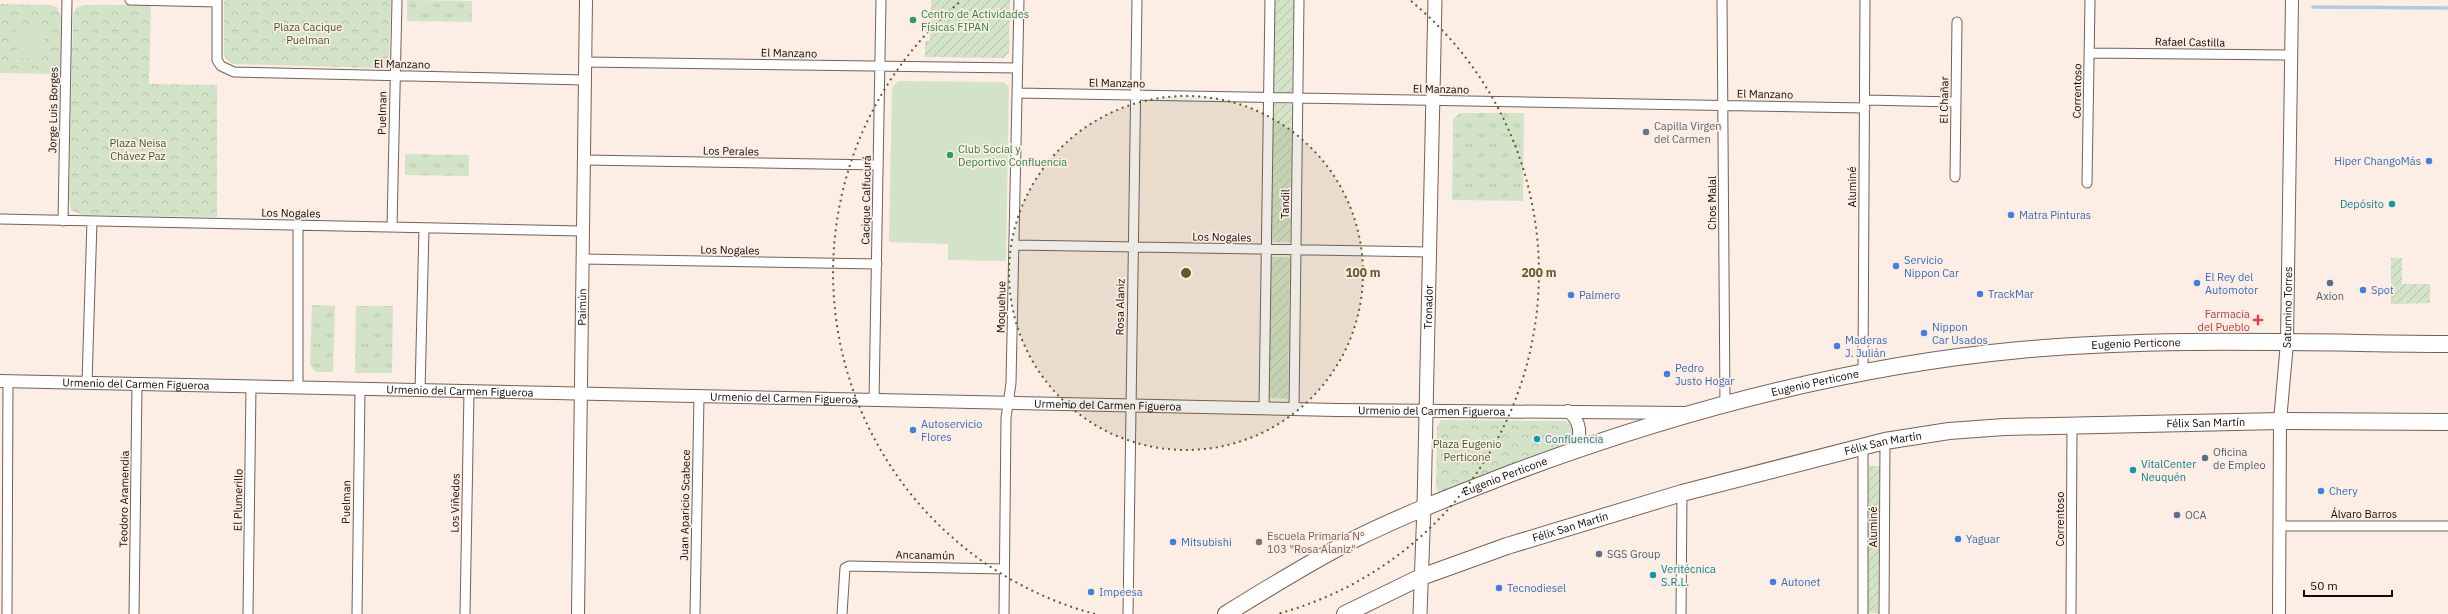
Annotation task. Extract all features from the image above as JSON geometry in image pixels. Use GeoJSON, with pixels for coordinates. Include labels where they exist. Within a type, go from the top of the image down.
{"type":"FeatureCollection","features":[{"type":"Feature","properties":{"kind":"highway","name":"Eugenio Perticone"},"geometry":{"type":"LineString","coordinates":[[1226,614],[1351,541],[1424,506],[1637,428],[1725,405],[1862,373],[1974,355],[2058,347],[2188,343],[2448,344]]}},
{"type":"Feature","properties":{"kind":"highway","name":"Félix San Martín"},"geometry":{"type":"LineString","coordinates":[[1345,614],[1420,577],[1507,546],[1682,493],[1863,445],[1885,441],[1978,428],[2280,421],[2448,422]]}},
{"type":"Feature","properties":{"kind":"main road","name":"Tronador"},"geometry":{"type":"LineString","coordinates":[[1420,614],[1420,577],[1424,506],[1435,0]]}},
{"type":"Feature","properties":{"kind":"street","name":"Jorge Luis Borges"},"geometry":{"type":"LineString","coordinates":[[63,221],[67,0]]}},
{"type":"Feature","properties":{"kind":"street"},"geometry":{"type":"LineString","coordinates":[[130,0],[217,1]]}},
{"type":"Feature","properties":{"kind":"street","name":"Puelman"},"geometry":{"type":"LineString","coordinates":[[392,227],[397,0]]}},
{"type":"Feature","properties":{"kind":"street","name":"Paimún"},"geometry":{"type":"LineString","coordinates":[[578,614],[586,0]]}},
{"type":"Feature","properties":{"kind":"street","name":"Cacique Calfucurá"},"geometry":{"type":"LineString","coordinates":[[874,401],[881,0]]}},
{"type":"Feature","properties":{"kind":"street","name":"Moquehue"},"geometry":{"type":"LineString","coordinates":[[1004,614],[1006,418],[1011,383],[1018,0]]}},
{"type":"Feature","properties":{"kind":"street","name":"Rosa Alaniz"},"geometry":{"type":"LineString","coordinates":[[1128,614],[1137,0]]}},
{"type":"Feature","properties":{"kind":"street","name":"Tandil"},"geometry":{"type":"LineString","coordinates":[[1264,409],[1270,0]]}},
{"type":"Feature","properties":{"kind":"street","name":"Tandil"},"geometry":{"type":"LineString","coordinates":[[1294,409],[1299,0]]}},
{"type":"Feature","properties":{"kind":"street","name":"Chos Malal"},"geometry":{"type":"LineString","coordinates":[[1722,0],[1725,405]]}},
{"type":"Feature","properties":{"kind":"street","name":"Aluminé"},"geometry":{"type":"LineString","coordinates":[[1862,373],[1865,0]]}},
{"type":"Feature","properties":{"kind":"street","name":"Correntoso"},"geometry":{"type":"LineString","coordinates":[[2087,183],[2090,0]]}},
{"type":"Feature","properties":{"kind":"street","name":"Saturnino Torres"},"geometry":{"type":"LineString","coordinates":[[2279,614],[2280,421],[2287,343],[2292,0]]}},
{"type":"Feature","properties":{"kind":"street","name":"El Manzano"},"geometry":{"type":"LineString","coordinates":[[217,1],[216,51],[221,66],[234,72],[585,80]]}},
{"type":"Feature","properties":{"kind":"street","name":"El Chañar"},"geometry":{"type":"LineString","coordinates":[[1955,177],[1957,22]]}},
{"type":"Feature","properties":{"kind":"street","name":"Rafael Castilla"},"geometry":{"type":"LineString","coordinates":[[2090,53],[2291,55]]}},
{"type":"Feature","properties":{"kind":"street","name":"El Manzano"},"geometry":{"type":"LineString","coordinates":[[585,62],[1017,68]]}},
{"type":"Feature","properties":{"kind":"street","name":"El Manzano"},"geometry":{"type":"LineString","coordinates":[[1017,93],[1723,106],[1956,102]]}},
{"type":"Feature","properties":{"kind":"street","name":"Los Perales"},"geometry":{"type":"LineString","coordinates":[[584,160],[878,165]]}},
{"type":"Feature","properties":{"kind":"street","name":"Los Nogales"},"geometry":{"type":"LineString","coordinates":[[0,219],[582,231]]}},
{"type":"Feature","properties":{"kind":"street"},"geometry":{"type":"LineString","coordinates":[[88,383],[92,221]]}},
{"type":"Feature","properties":{"kind":"street"},"geometry":{"type":"LineString","coordinates":[[298,226],[298,388]]}},
{"type":"Feature","properties":{"kind":"street"},"geometry":{"type":"LineString","coordinates":[[420,391],[424,228]]}},
{"type":"Feature","properties":{"kind":"street","name":"Los Nogales"},"geometry":{"type":"LineString","coordinates":[[1014,245],[1430,252]]}},
{"type":"Feature","properties":{"kind":"street","name":"Los Nogales"},"geometry":{"type":"LineString","coordinates":[[582,259],[877,264]]}},
{"type":"Feature","properties":{"kind":"street"},"geometry":{"type":"LineString","coordinates":[[4,381],[4,513],[7,614]]}},
{"type":"Feature","properties":{"kind":"street","name":"Urmenio del Carmen Figueroa"},"geometry":{"type":"LineString","coordinates":[[4,381],[1264,409],[1695,413]]}},
{"type":"Feature","properties":{"kind":"street","name":"Teodoro Aramendia"},"geometry":{"type":"LineString","coordinates":[[134,614],[137,384]]}},
{"type":"Feature","properties":{"kind":"street","name":"El Plumerillo"},"geometry":{"type":"LineString","coordinates":[[248,614],[252,387]]}},
{"type":"Feature","properties":{"kind":"street","name":"Puelman"},"geometry":{"type":"LineString","coordinates":[[357,614],[360,390]]}},
{"type":"Feature","properties":{"kind":"street","name":"Los Viñedos"},"geometry":{"type":"LineString","coordinates":[[465,614],[469,392]]}},
{"type":"Feature","properties":{"kind":"street","name":"Juan Aparicio Scabece"},"geometry":{"type":"LineString","coordinates":[[695,614],[698,397]]}},
{"type":"Feature","properties":{"kind":"street"},"geometry":{"type":"LineString","coordinates":[[1568,411],[1577,419],[1580,428],[1579,438],[1574,450]]}},
{"type":"Feature","properties":{"kind":"street","name":"Correntoso"},"geometry":{"type":"LineString","coordinates":[[2071,614],[2072,425]]}},
{"type":"Feature","properties":{"kind":"street","name":"Aluminé"},"geometry":{"type":"LineString","coordinates":[[1884,614],[1885,441]]}},
{"type":"Feature","properties":{"kind":"street","name":"Aluminé"},"geometry":{"type":"LineString","coordinates":[[1863,445],[1863,614]]}},
{"type":"Feature","properties":{"kind":"street"},"geometry":{"type":"LineString","coordinates":[[1681,614],[1682,493]]}},
{"type":"Feature","properties":{"kind":"street","name":"Álvaro Barros"},"geometry":{"type":"LineString","coordinates":[[2280,526],[2448,526]]}},
{"type":"Feature","properties":{"kind":"street","name":"Ancanamún"},"geometry":{"type":"LineString","coordinates":[[842,614],[845,568],[854,566],[1004,569]]}},
{"type":"Feature","properties":{"kind":"green space","name":"Plaza Cacique Puelman"},"geometry":{"type":"Polygon","coordinates":[[[224,0],[391,0],[389,62],[379,68],[232,64],[224,56],[224,0]]]}},
{"type":"Feature","properties":{"kind":"green space"},"geometry":{"type":"Polygon","coordinates":[[[407,0],[472,1],[472,22],[407,21],[407,0]]]}},
{"type":"Feature","properties":{"kind":"green space"},"geometry":{"type":"Polygon","coordinates":[[[931,0],[1010,0],[1009,52],[1004,58],[925,57],[925,41],[930,41],[931,0]]]}},
{"type":"Feature","properties":{"kind":"green space"},"geometry":{"type":"Polygon","coordinates":[[[1275,0],[1294,0],[1292,92],[1273,92],[1275,0]]]}},
{"type":"Feature","properties":{"kind":"green space"},"geometry":{"type":"Polygon","coordinates":[[[0,4],[50,5],[57,7],[61,16],[60,74],[0,73],[0,4]]]}},
{"type":"Feature","properties":{"kind":"green space","name":"Plaza Neisa Chávez Paz"},"geometry":{"type":"Polygon","coordinates":[[[84,5],[151,5],[149,84],[217,85],[217,217],[83,215],[71,210],[69,197],[73,16],[76,8],[84,5]]]}},
{"type":"Feature","properties":{"kind":"green space"},"geometry":{"type":"Polygon","coordinates":[[[17,27],[44,27],[44,58],[17,58],[17,27]]]}},
{"type":"Feature","properties":{"kind":"green space","name":"Club Social y Deportivo Confluencia"},"geometry":{"type":"Polygon","coordinates":[[[898,81],[1004,82],[1009,87],[1006,261],[948,260],[948,244],[889,242],[892,88],[898,81]]]}},
{"type":"Feature","properties":{"kind":"green space"},"geometry":{"type":"Polygon","coordinates":[[[1273,104],[1292,104],[1290,242],[1271,242],[1273,104]]]}},
{"type":"Feature","properties":{"kind":"green space"},"geometry":{"type":"Polygon","coordinates":[[[1460,113],[1524,113],[1523,201],[1452,200],[1453,119],[1460,113]]]}},
{"type":"Feature","properties":{"kind":"green space"},"geometry":{"type":"Polygon","coordinates":[[[405,154],[469,155],[469,176],[405,175],[405,154]]]}},
{"type":"Feature","properties":{"kind":"green space"},"geometry":{"type":"Polygon","coordinates":[[[1271,257],[1290,257],[1288,399],[1269,398],[1271,257]]]}},
{"type":"Feature","properties":{"kind":"green space"},"geometry":{"type":"Polygon","coordinates":[[[2391,258],[2402,258],[2402,284],[2430,284],[2430,303],[2391,304],[2391,258]]]}},
{"type":"Feature","properties":{"kind":"green space"},"geometry":{"type":"Polygon","coordinates":[[[312,305],[335,306],[333,372],[316,372],[310,365],[312,305]]]}},
{"type":"Feature","properties":{"kind":"green space"},"geometry":{"type":"Polygon","coordinates":[[[356,306],[393,306],[392,373],[355,373],[356,306]]]}},
{"type":"Feature","properties":{"kind":"green space","name":"Plaza Eugenio Perticone"},"geometry":{"type":"Polygon","coordinates":[[[1441,420],[1565,421],[1571,424],[1574,429],[1570,444],[1439,493],[1436,487],[1437,427],[1441,420]]]}},
{"type":"Feature","properties":{"kind":"green space"},"geometry":{"type":"Polygon","coordinates":[[[1869,466],[1880,466],[1878,613],[1867,613],[1869,466]]]}},
{"type":"Feature","properties":{"kind":"waterway"},"geometry":{"type":"LineString","coordinates":[[2313,7],[2448,8]]}},
{"type":"Feature","properties":{"kind":"place","name":"Centro de Actividades Físicas FIPAN"},"geometry":{"type":"Point","coordinates":[913,20]}},
{"type":"Feature","properties":{"kind":"place","name":"Capilla Virgen del Carmen"},"geometry":{"type":"Point","coordinates":[1646,132]}},
{"type":"Feature","properties":{"kind":"place","name":"Club Social y Deportivo Confluencia"},"geometry":{"type":"Point","coordinates":[950,155]}},
{"type":"Feature","properties":{"kind":"place","name":"Hiper ChangoMás"},"geometry":{"type":"Point","coordinates":[2429,161]}},
{"type":"Feature","properties":{"kind":"place","name":"Depósito"},"geometry":{"type":"Point","coordinates":[2392,204]}},
{"type":"Feature","properties":{"kind":"place","name":"Matra Pinturas"},"geometry":{"type":"Point","coordinates":[2011,215]}},
{"type":"Feature","properties":{"kind":"place","name":"Servicio Nippon Car"},"geometry":{"type":"Point","coordinates":[1896,266]}},
{"type":"Feature","properties":{"kind":"place","name":"El Rey del Automotor"},"geometry":{"type":"Point","coordinates":[2197,283]}},
{"type":"Feature","properties":{"kind":"place","name":"Axion"},"geometry":{"type":"Point","coordinates":[2330,283]}},
{"type":"Feature","properties":{"kind":"place","name":"Spot"},"geometry":{"type":"Point","coordinates":[2363,290]}},
{"type":"Feature","properties":{"kind":"place","name":"TrackMar"},"geometry":{"type":"Point","coordinates":[1980,294]}},
{"type":"Feature","properties":{"kind":"place","name":"Palmero"},"geometry":{"type":"Point","coordinates":[1571,295]}},
{"type":"Feature","properties":{"kind":"place","name":"Farmacia del Pueblo"},"geometry":{"type":"Point","coordinates":[2258,320]}},
{"type":"Feature","properties":{"kind":"place","name":"Nippon Car Usados"},"geometry":{"type":"Point","coordinates":[1924,333]}},
{"type":"Feature","properties":{"kind":"place","name":"Maderas J. Julián"},"geometry":{"type":"Point","coordinates":[1837,346]}},
{"type":"Feature","properties":{"kind":"place","name":"Pedro Justo Hogar"},"geometry":{"type":"Point","coordinates":[1667,374]}},
{"type":"Feature","properties":{"kind":"place","name":"Autoservicio Flores"},"geometry":{"type":"Point","coordinates":[913,430]}},
{"type":"Feature","properties":{"kind":"place","name":"Confluencia"},"geometry":{"type":"Point","coordinates":[1537,439]}},
{"type":"Feature","properties":{"kind":"place","name":"Oficina de Empleo"},"geometry":{"type":"Point","coordinates":[2205,458]}},
{"type":"Feature","properties":{"kind":"place","name":"VitalCenter Neuquén"},"geometry":{"type":"Point","coordinates":[2133,470]}},
{"type":"Feature","properties":{"kind":"place","name":"Chery"},"geometry":{"type":"Point","coordinates":[2321,491]}},
{"type":"Feature","properties":{"kind":"place","name":"OCA"},"geometry":{"type":"Point","coordinates":[2177,515]}},
{"type":"Feature","properties":{"kind":"place","name":"Yaguar"},"geometry":{"type":"Point","coordinates":[1958,539]}},
{"type":"Feature","properties":{"kind":"place","name":"Mitsubishi"},"geometry":{"type":"Point","coordinates":[1173,542]}},
{"type":"Feature","properties":{"kind":"place","name":"Escuela Primaria Nº 103 \"Rosa Alaniz\""},"geometry":{"type":"Point","coordinates":[1259,542]}},
{"type":"Feature","properties":{"kind":"place","name":"SGS Group"},"geometry":{"type":"Point","coordinates":[1599,554]}},
{"type":"Feature","properties":{"kind":"place","name":"Veritécnica S.R.L."},"geometry":{"type":"Point","coordinates":[1653,575]}},
{"type":"Feature","properties":{"kind":"place","name":"Autonet"},"geometry":{"type":"Point","coordinates":[1773,582]}},
{"type":"Feature","properties":{"kind":"place","name":"Tecnodiesel"},"geometry":{"type":"Point","coordinates":[1499,588]}},
{"type":"Feature","properties":{"kind":"place","name":"Impeesa"},"geometry":{"type":"Point","coordinates":[1091,592]}}]}
